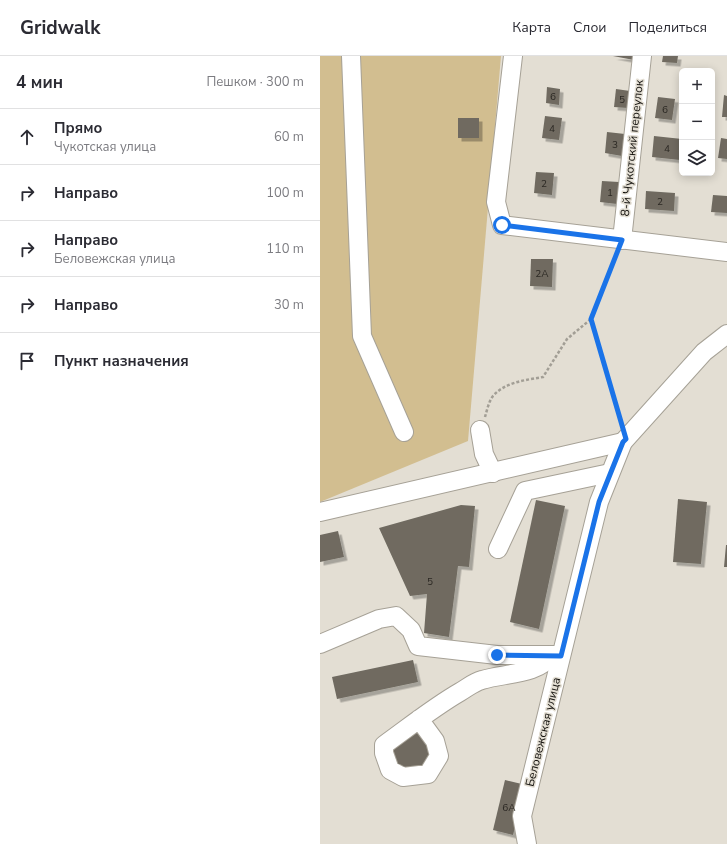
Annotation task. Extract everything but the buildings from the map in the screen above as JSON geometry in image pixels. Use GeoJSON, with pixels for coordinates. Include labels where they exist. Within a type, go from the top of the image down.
{"type":"FeatureCollection","features":[{"type":"Feature","properties":{"kind":"street"},"geometry":{"type":"LineString","coordinates":[[351,56],[362,336],[404,432]]}},
{"type":"Feature","properties":{"kind":"street"},"geometry":{"type":"LineString","coordinates":[[513,56],[496,202],[502,225],[727,252]]}},
{"type":"Feature","properties":{"kind":"street","name":"8-й Чукотский переулок"},"geometry":{"type":"LineString","coordinates":[[622,240],[642,56]]}},
{"type":"Feature","properties":{"kind":"street","name":"Беловежская улица"},"geometry":{"type":"LineString","coordinates":[[527,844],[522,816],[557,656],[599,502],[610,473],[624,440],[704,352],[727,334]]}},
{"type":"Feature","properties":{"kind":"street"},"geometry":{"type":"LineString","coordinates":[[480,430],[484,454],[493,473]]}},
{"type":"Feature","properties":{"kind":"street"},"geometry":{"type":"LineString","coordinates":[[320,512],[493,473],[624,440]]}},
{"type":"Feature","properties":{"kind":"street"},"geometry":{"type":"LineString","coordinates":[[498,549],[525,491],[610,473]]}},
{"type":"Feature","properties":{"kind":"street"},"geometry":{"type":"LineString","coordinates":[[320,644],[379,619],[396,616],[411,630],[418,646],[497,655],[557,656]]}},
{"type":"Feature","properties":{"kind":"street"},"geometry":{"type":"LineString","coordinates":[[419,719],[448,699],[480,680],[522,671],[546,663],[557,656]]}},
{"type":"Feature","properties":{"kind":"path"},"geometry":{"type":"LineString","coordinates":[[480,430],[492,397],[503,387],[521,381],[543,377],[567,339],[591,319],[622,240]]}},
{"type":"Feature","properties":{"kind":"path"},"geometry":{"type":"LineString","coordinates":[[591,319],[624,440]]}},
{"type":"Feature","properties":{"kind":"shaded area"},"geometry":{"type":"Polygon","coordinates":[[[320,56],[501,56],[468,441],[320,502],[320,56]]]}},
{"type":"Feature","properties":{"kind":"route"},"geometry":{"type":"LineString","coordinates":[[497,655],[561,656],[599,502],[623,442],[626,439],[591,319],[622,240],[502,225]]}}]}
